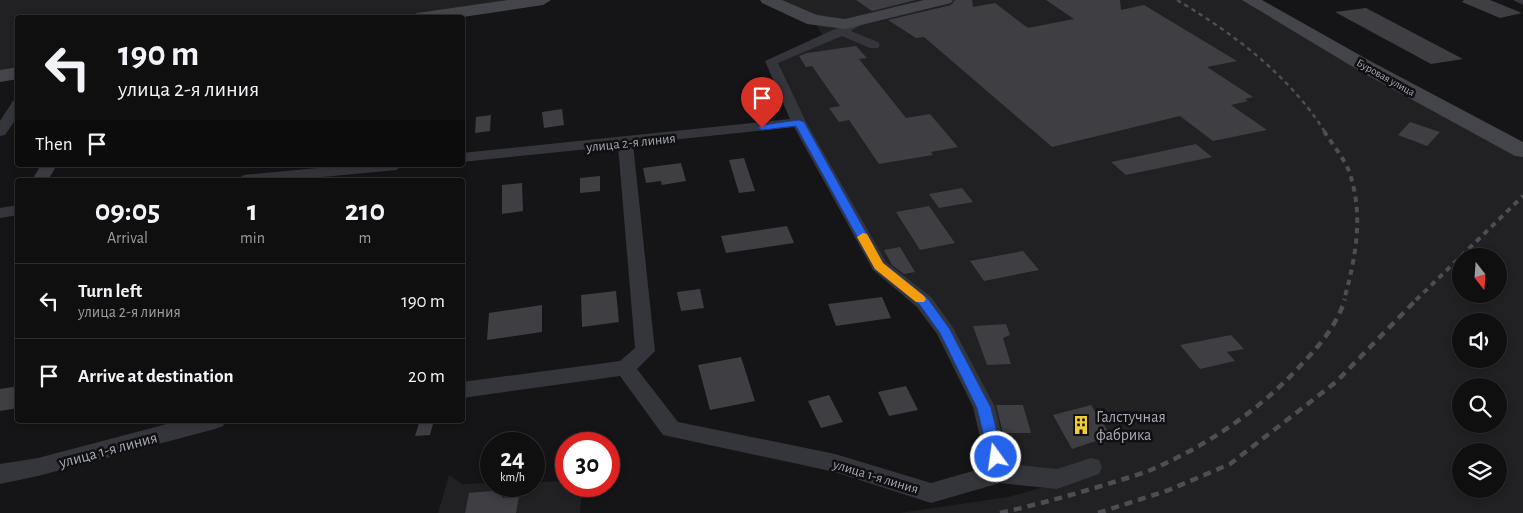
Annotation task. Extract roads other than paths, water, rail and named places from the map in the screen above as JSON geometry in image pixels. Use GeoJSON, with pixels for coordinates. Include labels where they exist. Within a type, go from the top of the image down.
{"type":"FeatureCollection","features":[{"type":"Feature","properties":{"kind":"street"},"geometry":{"type":"LineString","coordinates":[[438,15],[543,0]]}},
{"type":"Feature","properties":{"kind":"street"},"geometry":{"type":"LineString","coordinates":[[768,0],[813,20],[845,24],[945,0]]}},
{"type":"Feature","properties":{"kind":"street","name":"Буровая улица"},"geometry":{"type":"LineString","coordinates":[[1250,0],[1365,66],[1523,151]]}},
{"type":"Feature","properties":{"kind":"street"},"geometry":{"type":"LineString","coordinates":[[1519,0],[1523,2]]}},
{"type":"Feature","properties":{"kind":"street"},"geometry":{"type":"LineString","coordinates":[[813,20],[826,39]]}},
{"type":"Feature","properties":{"kind":"street"},"geometry":{"type":"LineString","coordinates":[[859,22],[826,39],[771,61],[799,122],[879,266],[924,302],[945,331],[984,408],[1000,473],[1057,479],[1090,467]]}},
{"type":"Feature","properties":{"kind":"street"},"geometry":{"type":"LineString","coordinates":[[842,31],[874,44]]}},
{"type":"Feature","properties":{"kind":"street"},"geometry":{"type":"LineString","coordinates":[[0,76],[15,74]]}},
{"type":"Feature","properties":{"kind":"street"},"geometry":{"type":"LineString","coordinates":[[0,132],[15,109]]}},
{"type":"Feature","properties":{"kind":"street","name":"улица 2-я линия"},"geometry":{"type":"LineString","coordinates":[[465,158],[799,122]]}},
{"type":"Feature","properties":{"kind":"street"},"geometry":{"type":"LineString","coordinates":[[465,390],[626,368],[644,351],[625,142]]}},
{"type":"Feature","properties":{"kind":"street"},"geometry":{"type":"LineString","coordinates":[[264,178],[376,167]]}},
{"type":"Feature","properties":{"kind":"street"},"geometry":{"type":"LineString","coordinates":[[0,213],[15,210]]}},
{"type":"Feature","properties":{"kind":"street","name":"улица 1-я линия"},"geometry":{"type":"LineString","coordinates":[[626,368],[670,430],[835,463],[932,493],[1000,473]]}},
{"type":"Feature","properties":{"kind":"street","name":"улица 1-я линия"},"geometry":{"type":"LineString","coordinates":[[0,474],[38,467],[203,423]]}},
{"type":"Feature","properties":{"kind":"railway"},"geometry":{"type":"LineString","coordinates":[[1177,0],[1219,27],[1259,57],[1295,92],[1325,132]]}},
{"type":"Feature","properties":{"kind":"railway"},"geometry":{"type":"LineString","coordinates":[[1324,131],[1349,171],[1356,203],[1357,235],[1355,252],[1344,300]]}},
{"type":"Feature","properties":{"kind":"railway"},"geometry":{"type":"LineString","coordinates":[[1416,300],[1523,196]]}},
{"type":"Feature","properties":{"kind":"railway"},"geometry":{"type":"LineString","coordinates":[[1000,513],[1072,495],[1144,473],[1194,449],[1251,411],[1285,381],[1315,350],[1327,334],[1345,299]]}},
{"type":"Feature","properties":{"kind":"railway"},"geometry":{"type":"LineString","coordinates":[[1098,513],[1169,490],[1230,464],[1336,382],[1416,300]]}},
{"type":"Feature","properties":{"kind":"place","name":"Галстучная фабрика"},"geometry":{"type":"Point","coordinates":[1081,425]}}]}
